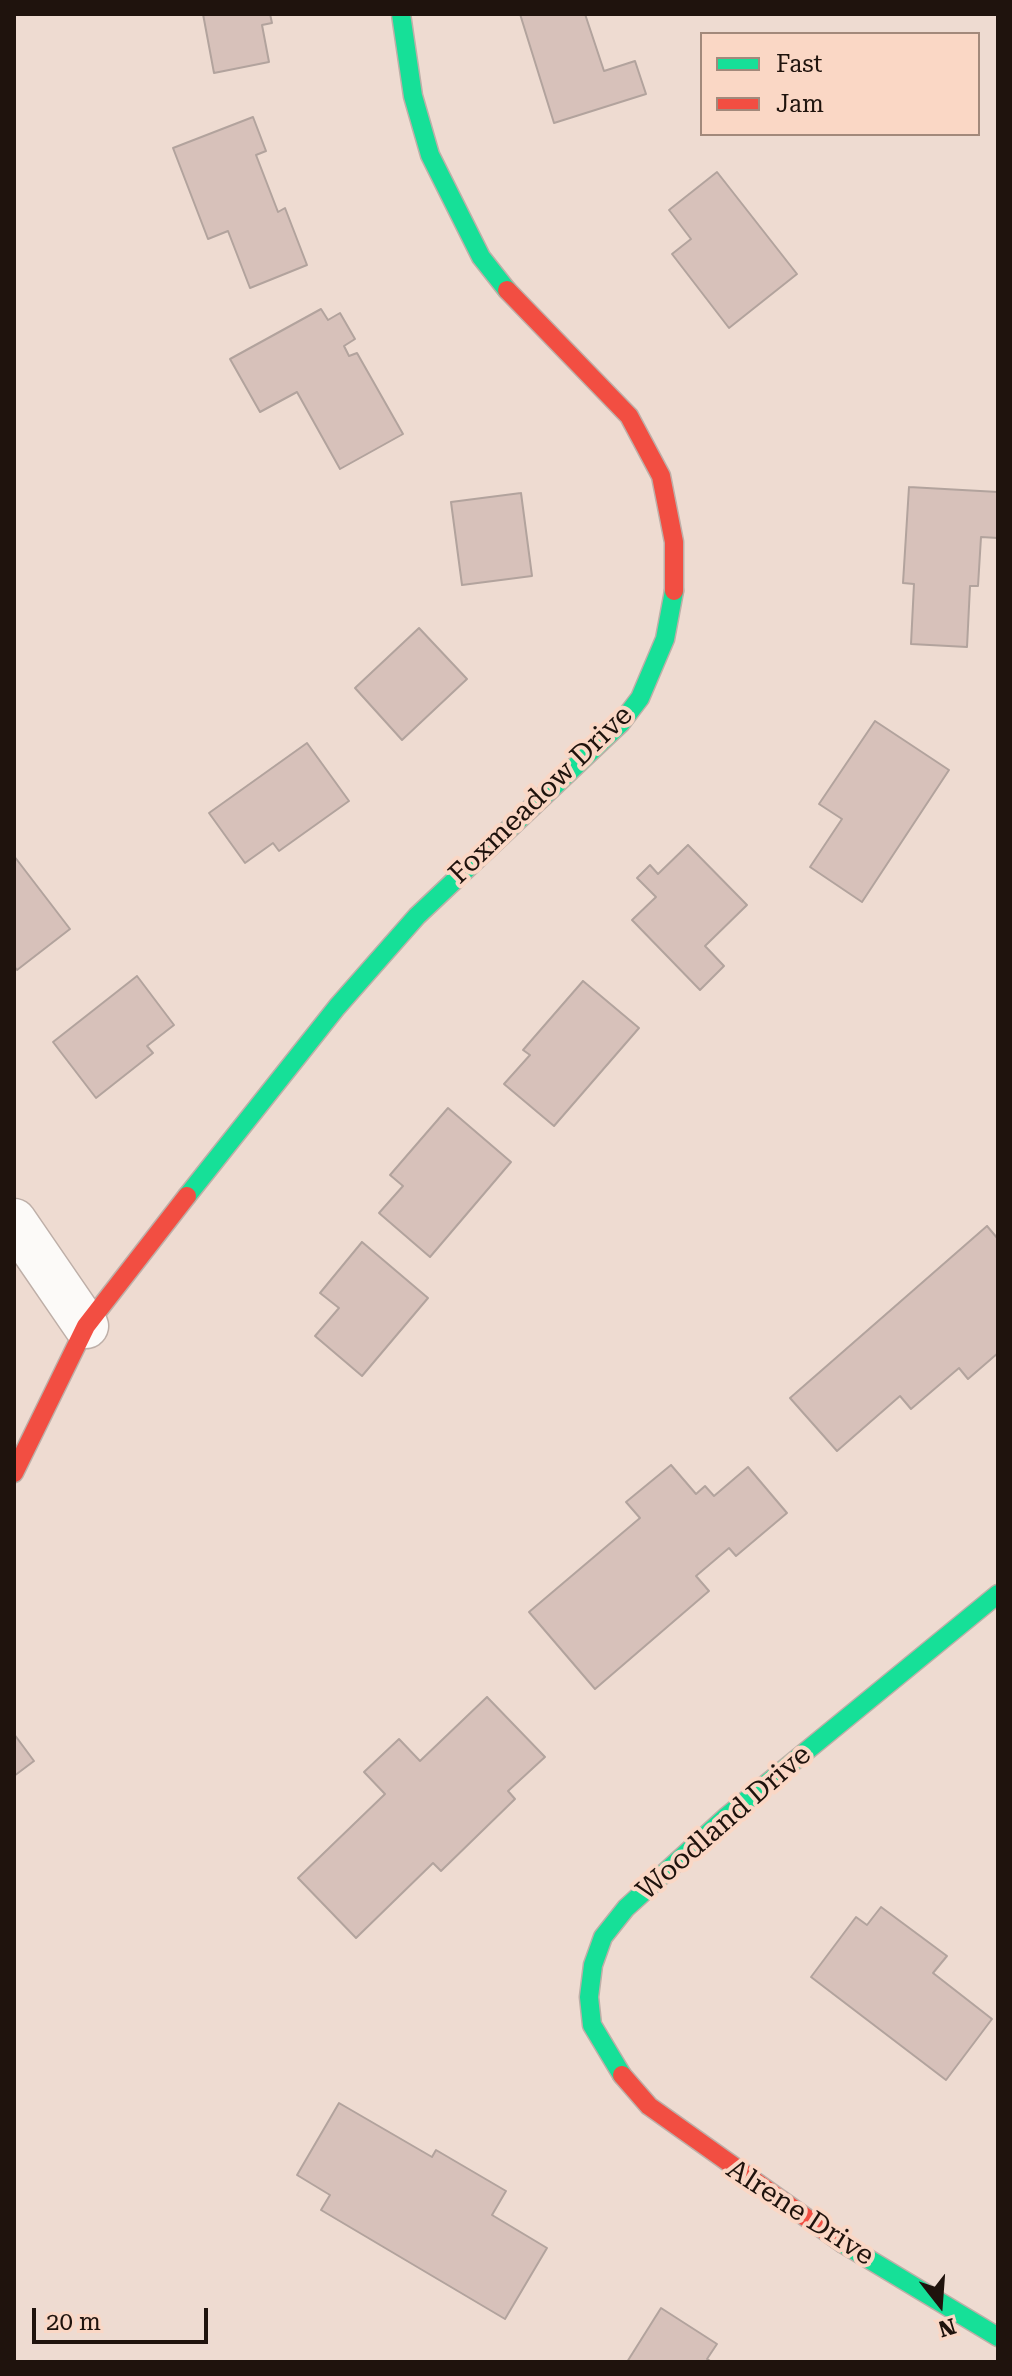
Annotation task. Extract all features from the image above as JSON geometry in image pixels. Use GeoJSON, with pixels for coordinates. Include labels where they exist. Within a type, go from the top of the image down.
{"type":"FeatureCollection","features":[{"type":"Feature","properties":{"kind":"street","name":"Foxmeadow Drive"},"geometry":{"type":"LineString","coordinates":[[14,1473],[86,1326],[275,1083],[417,916],[621,723],[640,698],[665,639],[676,579],[674,542],[661,476],[629,416],[509,293],[481,257],[430,155],[413,96],[401,14]]}},
{"type":"Feature","properties":{"kind":"street"},"geometry":{"type":"LineString","coordinates":[[14,1221],[86,1326]]}},
{"type":"Feature","properties":{"kind":"street","name":"Woodland Drive"},"geometry":{"type":"LineString","coordinates":[[649,2106],[615,2068],[592,2025],[589,1997],[591,1976],[603,1937],[626,1908],[727,1816],[998,1594]]}},
{"type":"Feature","properties":{"kind":"street","name":"Alrene Drive"},"geometry":{"type":"LineString","coordinates":[[649,2106],[707,2152],[822,2231],[998,2337]]}},
{"type":"Feature","properties":{"kind":"building"},"geometry":{"type":"Polygon","coordinates":[[[203,14],[270,14],[272,23],[262,25],[269,62],[214,73],[203,14]]]}},
{"type":"Feature","properties":{"kind":"building"},"geometry":{"type":"Polygon","coordinates":[[[520,14],[585,14],[604,71],[635,61],[646,94],[554,123],[520,14]]]}},
{"type":"Feature","properties":{"kind":"building"},"geometry":{"type":"Polygon","coordinates":[[[253,117],[266,151],[256,155],[278,212],[285,208],[307,265],[250,288],[228,231],[208,239],[173,148],[253,117]]]}},
{"type":"Feature","properties":{"kind":"building"},"geometry":{"type":"Polygon","coordinates":[[[717,172],[797,274],[729,328],[672,254],[691,239],[669,210],[717,172]]]}},
{"type":"Feature","properties":{"kind":"building"},"geometry":{"type":"Polygon","coordinates":[[[321,309],[328,320],[340,313],[355,339],[344,346],[349,356],[357,353],[403,434],[340,469],[297,392],[260,412],[230,359],[321,309]]]}},
{"type":"Feature","properties":{"kind":"building"},"geometry":{"type":"Polygon","coordinates":[[[909,487],[998,492],[998,538],[981,537],[978,586],[970,586],[967,647],[911,644],[914,584],[903,583],[909,487]]]}},
{"type":"Feature","properties":{"kind":"building"},"geometry":{"type":"Polygon","coordinates":[[[521,493],[532,576],[462,585],[451,502],[521,493]]]}},
{"type":"Feature","properties":{"kind":"building"},"geometry":{"type":"Polygon","coordinates":[[[419,628],[467,679],[402,740],[355,688],[419,628]]]}},
{"type":"Feature","properties":{"kind":"building"},"geometry":{"type":"Polygon","coordinates":[[[875,721],[949,770],[862,902],[810,867],[842,819],[819,804],[875,721]]]}},
{"type":"Feature","properties":{"kind":"building"},"geometry":{"type":"Polygon","coordinates":[[[307,743],[349,801],[279,851],[273,843],[245,863],[209,813],[307,743]]]}},
{"type":"Feature","properties":{"kind":"building"},"geometry":{"type":"Polygon","coordinates":[[[688,845],[747,905],[705,946],[724,966],[700,990],[632,920],[656,897],[637,878],[650,865],[658,874],[688,845]]]}},
{"type":"Feature","properties":{"kind":"building"},"geometry":{"type":"Polygon","coordinates":[[[14,856],[70,929],[17,970],[14,966],[14,856]]]}},
{"type":"Feature","properties":{"kind":"building"},"geometry":{"type":"Polygon","coordinates":[[[137,976],[174,1025],[147,1046],[153,1053],[96,1098],[53,1042],[137,976]]]}},
{"type":"Feature","properties":{"kind":"building"},"geometry":{"type":"Polygon","coordinates":[[[583,981],[639,1028],[554,1126],[504,1084],[530,1055],[523,1050],[583,981]]]}},
{"type":"Feature","properties":{"kind":"building"},"geometry":{"type":"Polygon","coordinates":[[[448,1108],[511,1162],[430,1257],[379,1213],[403,1186],[390,1175],[448,1108]]]}},
{"type":"Feature","properties":{"kind":"building"},"geometry":{"type":"Polygon","coordinates":[[[987,1226],[998,1239],[998,1353],[968,1379],[959,1368],[911,1409],[900,1396],[837,1451],[790,1398],[987,1226]]]}},
{"type":"Feature","properties":{"kind":"building"},"geometry":{"type":"Polygon","coordinates":[[[362,1242],[428,1298],[362,1376],[315,1336],[339,1308],[320,1293],[362,1242]]]}},
{"type":"Feature","properties":{"kind":"building"},"geometry":{"type":"Polygon","coordinates":[[[671,1465],[696,1494],[705,1486],[714,1496],[748,1467],[787,1513],[736,1556],[729,1548],[696,1576],[709,1591],[595,1689],[529,1612],[640,1518],[626,1502],[671,1465]]]}},
{"type":"Feature","properties":{"kind":"building"},"geometry":{"type":"Polygon","coordinates":[[[487,1697],[545,1757],[508,1791],[515,1799],[441,1871],[433,1863],[356,1938],[298,1878],[385,1794],[364,1772],[399,1739],[420,1761],[487,1697]]]}},
{"type":"Feature","properties":{"kind":"building"},"geometry":{"type":"Polygon","coordinates":[[[14,1734],[34,1761],[14,1776],[14,1734]]]}},
{"type":"Feature","properties":{"kind":"building"},"geometry":{"type":"Polygon","coordinates":[[[881,1907],[947,1956],[933,1973],[992,2019],[946,2080],[811,1977],[856,1917],[867,1925],[881,1907]]]}},
{"type":"Feature","properties":{"kind":"building"},"geometry":{"type":"Polygon","coordinates":[[[339,2103],[432,2157],[436,2150],[506,2191],[492,2215],[547,2248],[505,2319],[321,2210],[330,2195],[297,2175],[339,2103]]]}},
{"type":"Feature","properties":{"kind":"building"},"geometry":{"type":"Polygon","coordinates":[[[661,2308],[717,2344],[707,2359],[712,2362],[627,2362],[661,2308]]]}},
{"type":"Feature","properties":{"kind":"traffic: fast"},"geometry":{"type":"LineString","coordinates":[[401,14],[413,96],[430,155],[481,257],[507,290]]}},
{"type":"Feature","properties":{"kind":"traffic: fast"},"geometry":{"type":"LineString","coordinates":[[187,1196],[337,1007],[417,916],[621,723],[640,698],[665,639],[674,591]]}},
{"type":"Feature","properties":{"kind":"traffic: fast"},"geometry":{"type":"LineString","coordinates":[[622,2075],[592,2025],[589,1997],[593,1965],[603,1937],[626,1908],[727,1816],[998,1594]]}},
{"type":"Feature","properties":{"kind":"traffic: fast"},"geometry":{"type":"LineString","coordinates":[[842,2243],[998,2337]]}},
{"type":"Feature","properties":{"kind":"traffic: jam"},"geometry":{"type":"LineString","coordinates":[[507,290],[629,416],[661,476],[674,542],[674,591]]}},
{"type":"Feature","properties":{"kind":"traffic: jam"},"geometry":{"type":"LineString","coordinates":[[14,1473],[86,1326],[187,1196]]}},
{"type":"Feature","properties":{"kind":"traffic: jam"},"geometry":{"type":"LineString","coordinates":[[622,2075],[649,2106],[842,2243]]}}]}
